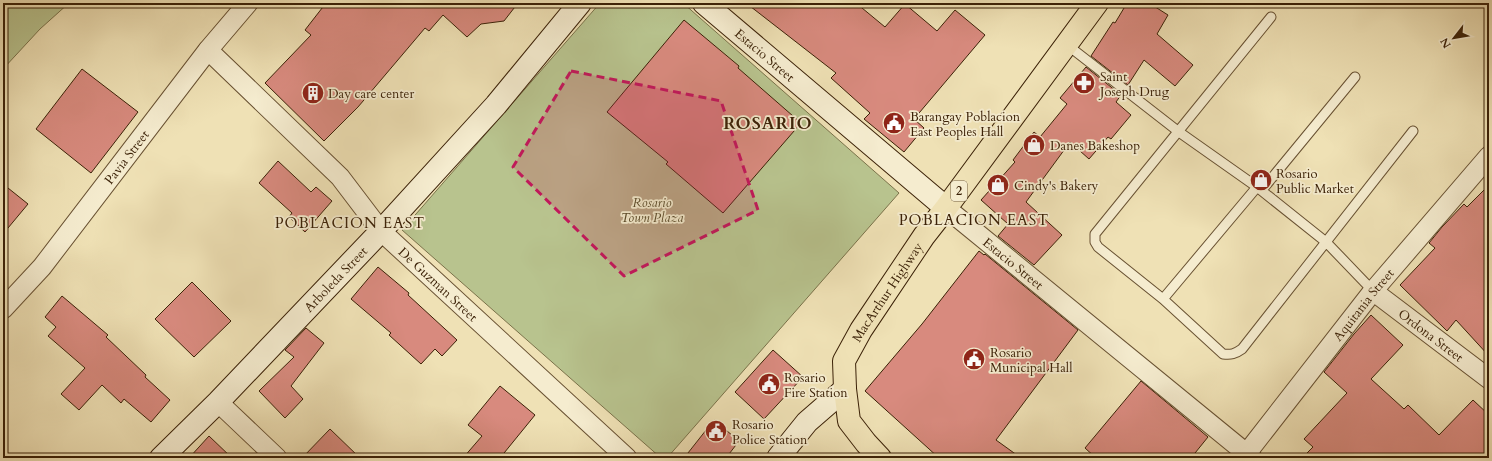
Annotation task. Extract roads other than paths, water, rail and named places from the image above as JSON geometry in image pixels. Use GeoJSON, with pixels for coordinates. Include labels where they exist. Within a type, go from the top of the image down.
{"type":"FeatureCollection","features":[{"type":"Feature","properties":{"kind":"highway","name":"MacArthur Highway"},"geometry":{"type":"LineString","coordinates":[[880,458],[849,421],[845,389],[844,362],[861,330],[924,236],[1097,3]]}},
{"type":"Feature","properties":{"kind":"main road","name":"Arboleda Street"},"geometry":{"type":"LineString","coordinates":[[161,458],[218,402],[381,231],[496,105],[580,3]]}},
{"type":"Feature","properties":{"kind":"main road","name":"Estacio Street"},"geometry":{"type":"LineString","coordinates":[[704,3],[946,208]]}},
{"type":"Feature","properties":{"kind":"main road"},"geometry":{"type":"LineString","coordinates":[[778,458],[807,422],[845,389]]}},
{"type":"Feature","properties":{"kind":"street","name":"Pavia Street"},"geometry":{"type":"LineString","coordinates":[[3,309],[51,256],[208,50],[248,3]]}},
{"type":"Feature","properties":{"kind":"street","name":"De Guzman Street"},"geometry":{"type":"LineString","coordinates":[[208,50],[340,177],[381,231],[627,458]]}},
{"type":"Feature","properties":{"kind":"street","name":"Aquitania Street"},"geometry":{"type":"LineString","coordinates":[[1247,457],[1373,291],[1489,156]]}},
{"type":"Feature","properties":{"kind":"street","name":"Estacio Street"},"geometry":{"type":"LineString","coordinates":[[946,208],[1247,457]]}},
{"type":"Feature","properties":{"kind":"street","name":"Ordona Street"},"geometry":{"type":"LineString","coordinates":[[1373,291],[1489,378]]}},
{"type":"Feature","properties":{"kind":"street"},"geometry":{"type":"LineString","coordinates":[[218,402],[277,458]]}},
{"type":"Feature","properties":{"kind":"lane"},"geometry":{"type":"LineString","coordinates":[[1271,18],[1095,234],[1098,246],[1163,299],[1223,354],[1232,355],[1242,349],[1413,131]]}},
{"type":"Feature","properties":{"kind":"lane"},"geometry":{"type":"LineString","coordinates":[[1066,44],[1179,132],[1260,189],[1326,242],[1373,291]]}},
{"type":"Feature","properties":{"kind":"lane"},"geometry":{"type":"LineString","coordinates":[[1163,299],[1260,189],[1355,77]]}},
{"type":"Feature","properties":{"kind":"place","name":"Saint Joseph Drug"},"geometry":{"type":"Point","coordinates":[1084,83]}},
{"type":"Feature","properties":{"kind":"place","name":"Day care center"},"geometry":{"type":"Point","coordinates":[313,93]}},
{"type":"Feature","properties":{"kind":"place","name":"Barangay Poblacion East Peoples Hall"},"geometry":{"type":"Point","coordinates":[894,123]}},
{"type":"Feature","properties":{"kind":"place","name":"Danes Bakeshop"},"geometry":{"type":"Point","coordinates":[1034,145]}},
{"type":"Feature","properties":{"kind":"place","name":"Rosario Public Market"},"geometry":{"type":"Point","coordinates":[1261,180]}},
{"type":"Feature","properties":{"kind":"place","name":"Cindy's Bakery"},"geometry":{"type":"Point","coordinates":[998,185]}},
{"type":"Feature","properties":{"kind":"place","name":"Rosario Municipal Hall"},"geometry":{"type":"Point","coordinates":[974,359]}},
{"type":"Feature","properties":{"kind":"place","name":"Rosario Fire Station"},"geometry":{"type":"Point","coordinates":[769,384]}},
{"type":"Feature","properties":{"kind":"place","name":"Rosario Police Station"},"geometry":{"type":"Point","coordinates":[716,431]}},
{"type":"Feature","properties":{"kind":"district","name":"ROSARIO"},"geometry":{"type":"Point","coordinates":[768,123]}},
{"type":"Feature","properties":{"kind":"district","name":"POBLACION EAST"},"geometry":{"type":"Point","coordinates":[974,220]}},
{"type":"Feature","properties":{"kind":"district","name":"POBLACION EAST"},"geometry":{"type":"Point","coordinates":[350,223]}},
{"type":"Feature","properties":{"kind":"park label","name":"Rosario Town Plaza"},"geometry":{"type":"Point","coordinates":[652,210]}}]}
